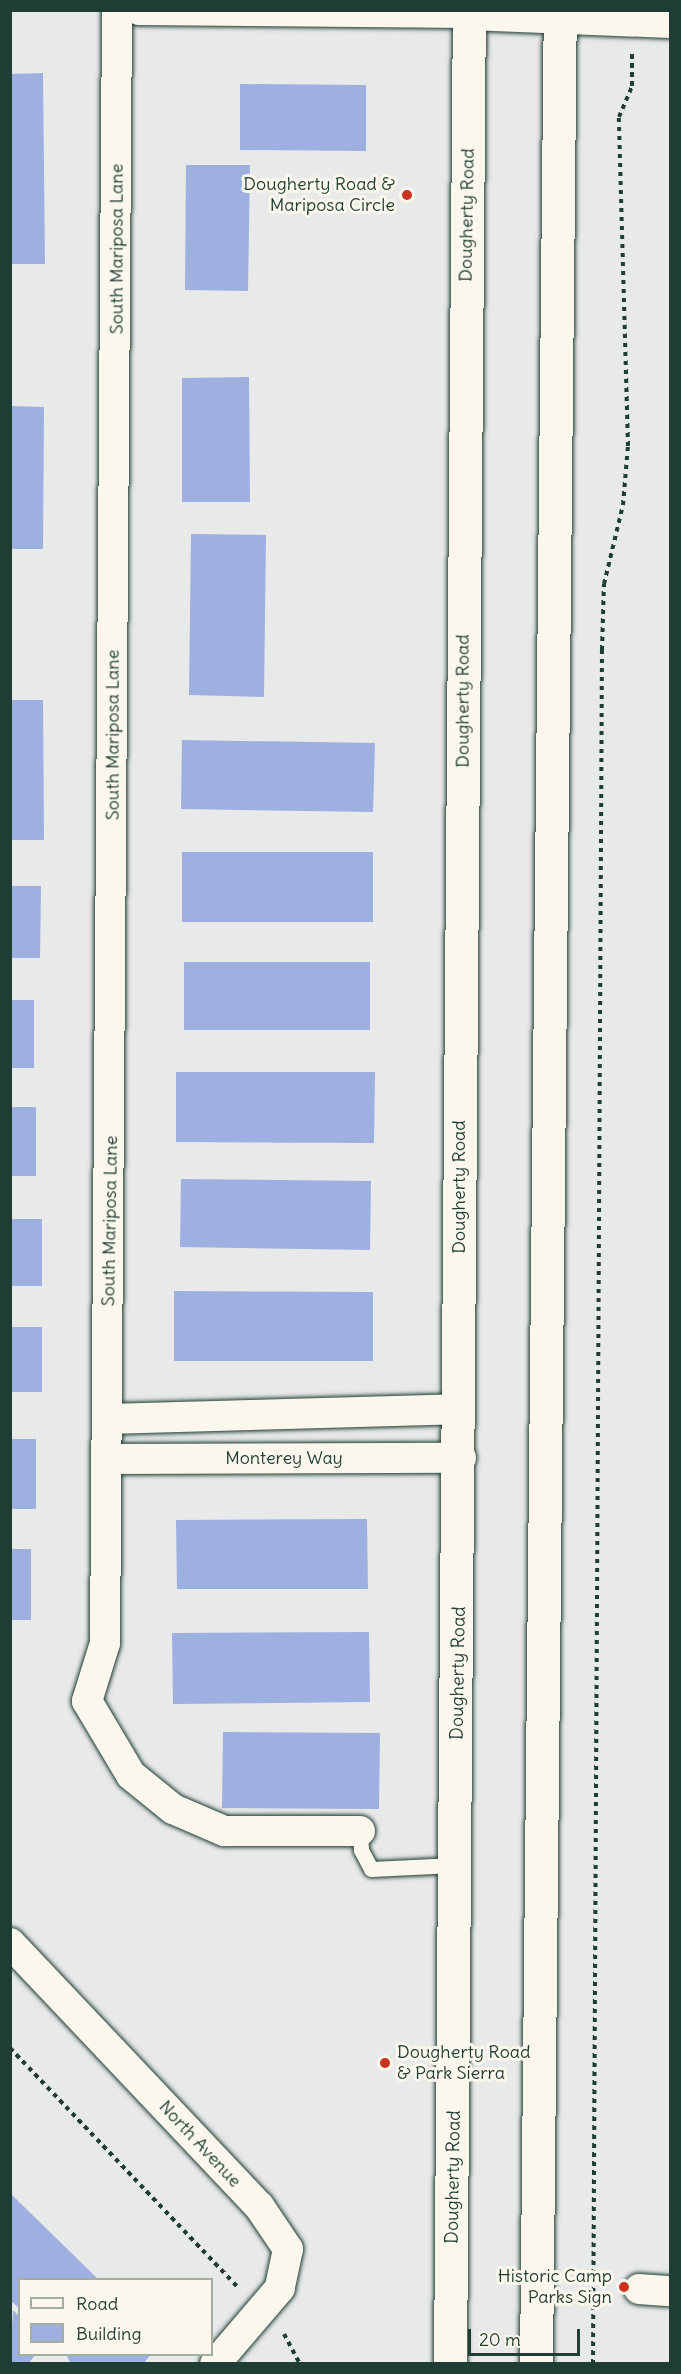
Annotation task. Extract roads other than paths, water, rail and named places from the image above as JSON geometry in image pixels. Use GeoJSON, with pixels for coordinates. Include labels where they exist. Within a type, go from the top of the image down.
{"type":"FeatureCollection","features":[{"type":"Feature","properties":{"kind":"main road"},"geometry":{"type":"LineString","coordinates":[[469,12],[560,14],[670,21]]}},
{"type":"Feature","properties":{"kind":"main road","name":"Dougherty Road"},"geometry":{"type":"LineString","coordinates":[[450,2364],[461,1458],[457,1409],[469,12]]}},
{"type":"Feature","properties":{"kind":"main road"},"geometry":{"type":"LineString","coordinates":[[536,2364],[560,14]]}},
{"type":"Feature","properties":{"kind":"street","name":"South Mariposa Lane"},"geometry":{"type":"LineString","coordinates":[[117,10],[105,1643],[87,1701],[131,1775],[173,1809],[224,1831],[360,1831]]}},
{"type":"Feature","properties":{"kind":"street"},"geometry":{"type":"LineString","coordinates":[[139,10],[469,12]]}},
{"type":"Feature","properties":{"kind":"street"},"geometry":{"type":"LineString","coordinates":[[107,1419],[457,1409]]}},
{"type":"Feature","properties":{"kind":"street","name":"Monterey Way"},"geometry":{"type":"LineString","coordinates":[[107,1459],[461,1458]]}},
{"type":"Feature","properties":{"kind":"street","name":"North Avenue"},"geometry":{"type":"LineString","coordinates":[[10,1943],[259,2206],[288,2249],[280,2288],[215,2364]]}},
{"type":"Feature","properties":{"kind":"street"},"geometry":{"type":"LineString","coordinates":[[639,2289],[670,2291]]}},
{"type":"Feature","properties":{"kind":"lane"},"geometry":{"type":"LineString","coordinates":[[360,1831],[361,1850],[371,1869],[455,1865]]}},
{"type":"Feature","properties":{"kind":"place","name":"Dougherty Road & Mariposa Circle"},"geometry":{"type":"Point","coordinates":[407,195]}},
{"type":"Feature","properties":{"kind":"place","name":"Dougherty Road & Park Sierra"},"geometry":{"type":"Point","coordinates":[385,2063]}},
{"type":"Feature","properties":{"kind":"place","name":"Historic Camp Parks Sign"},"geometry":{"type":"Point","coordinates":[624,2287]}}]}
